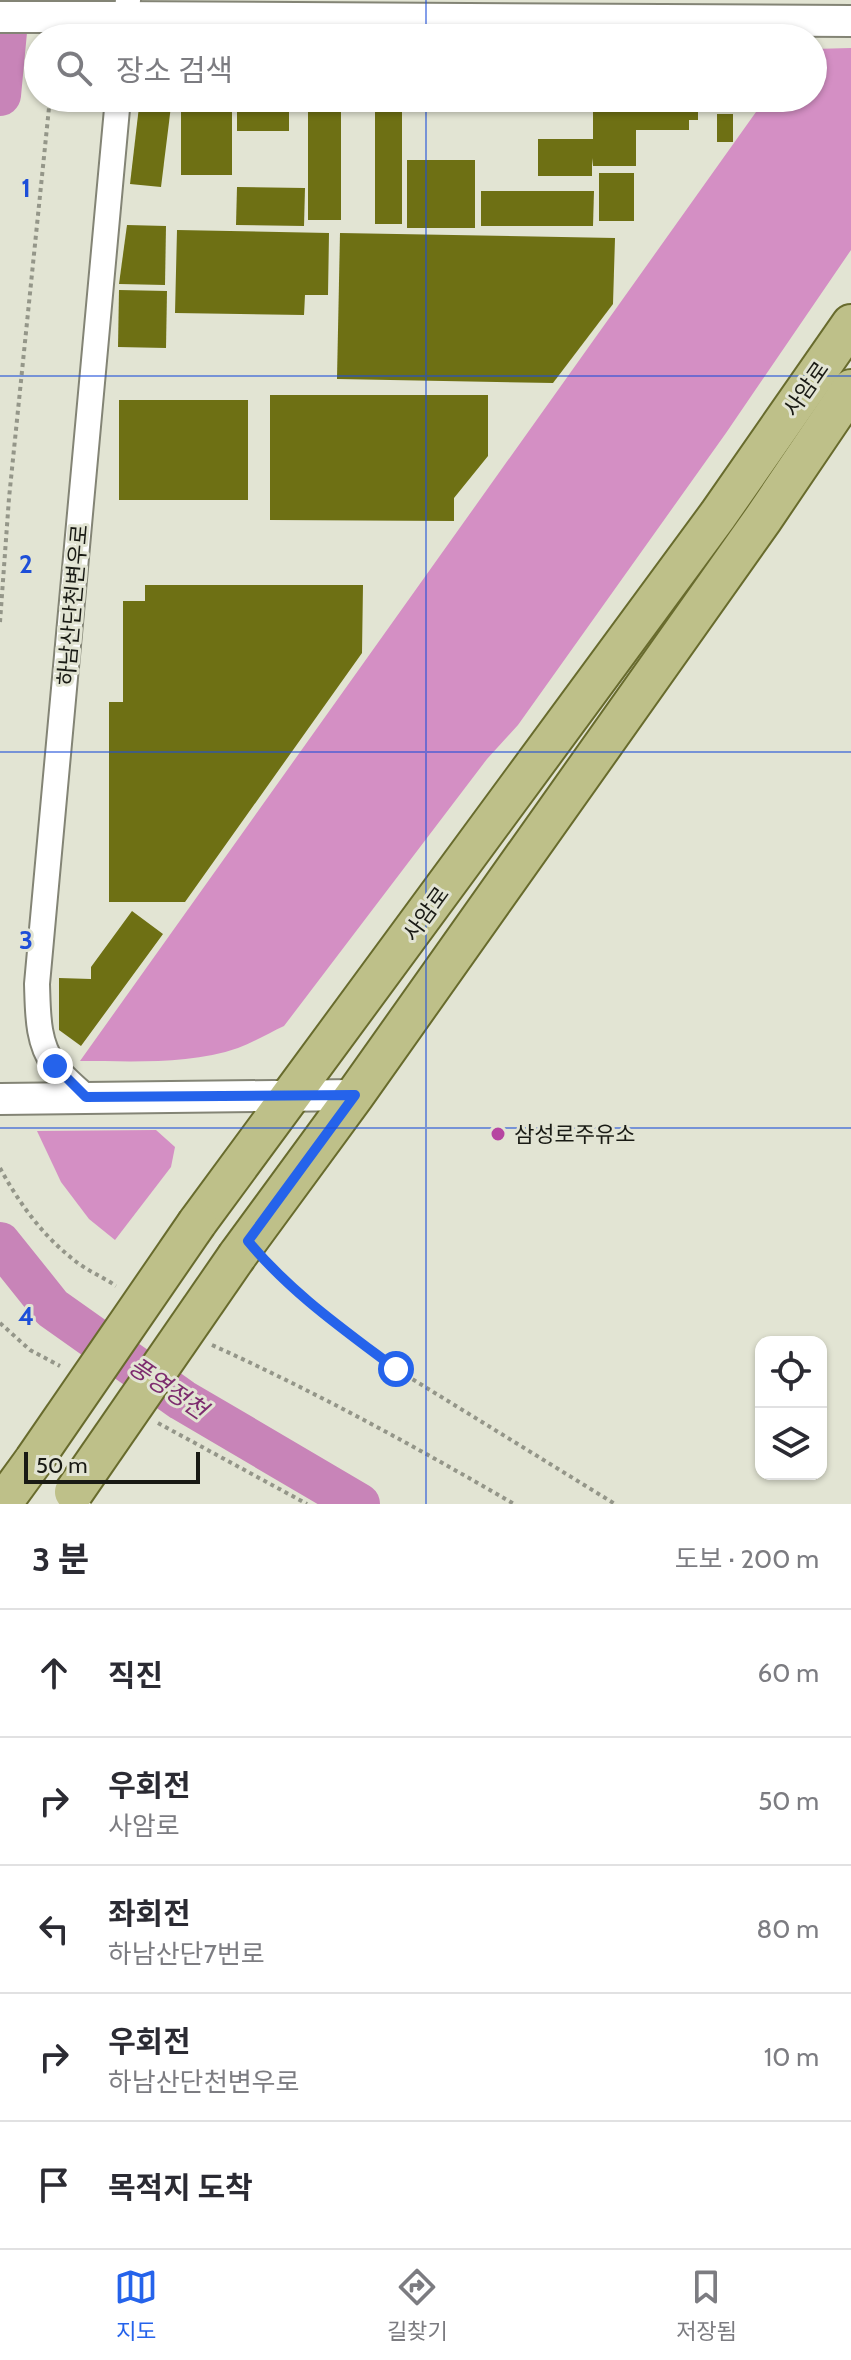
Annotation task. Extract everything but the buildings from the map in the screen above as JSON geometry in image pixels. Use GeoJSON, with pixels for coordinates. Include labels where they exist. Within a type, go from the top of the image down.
{"type":"FeatureCollection","features":[{"type":"Feature","properties":{"kind":"main road","name":"사암로"},"geometry":{"type":"LineString","coordinates":[[2,1504],[197,1223],[718,515],[851,324]]}},
{"type":"Feature","properties":{"kind":"main road","name":"사암로"},"geometry":{"type":"LineString","coordinates":[[70,1498],[242,1249],[355,1095],[763,519],[851,389]]}},
{"type":"Feature","properties":{"kind":"street"},"geometry":{"type":"LineString","coordinates":[[0,17],[851,21]]}},
{"type":"Feature","properties":{"kind":"street","name":"하남산단천변우로"},"geometry":{"type":"LineString","coordinates":[[86,1097],[55,1066],[45,1049],[38,1022],[37,984],[117,112]]}},
{"type":"Feature","properties":{"kind":"street"},"geometry":{"type":"LineString","coordinates":[[0,1099],[355,1095]]}},
{"type":"Feature","properties":{"kind":"path"},"geometry":{"type":"LineString","coordinates":[[0,622],[9,498],[49,112]]}},
{"type":"Feature","properties":{"kind":"path"},"geometry":{"type":"LineString","coordinates":[[0,1168],[24,1209],[47,1235],[75,1262],[126,1292]]}},
{"type":"Feature","properties":{"kind":"path"},"geometry":{"type":"LineString","coordinates":[[242,1249],[271,1268],[302,1298],[396,1369],[615,1504]]}},
{"type":"Feature","properties":{"kind":"path"},"geometry":{"type":"LineString","coordinates":[[201,1340],[349,1412],[514,1504]]}},
{"type":"Feature","properties":{"kind":"shaded area"},"geometry":{"type":"Polygon","coordinates":[[[851,48],[851,250],[726,433],[518,725],[487,759],[284,1026],[238,1048],[200,1057],[160,1061],[80,1061],[756,112],[827,112],[827,49],[851,48]]]}},
{"type":"Feature","properties":{"kind":"shaded area"},"geometry":{"type":"Polygon","coordinates":[[[156,1130],[175,1147],[171,1167],[115,1240],[89,1219],[61,1182],[37,1131],[156,1130]]]}},
{"type":"Feature","properties":{"kind":"waterway","name":"풍영정천"},"geometry":{"type":"LineString","coordinates":[[0,95],[9,0]]}},
{"type":"Feature","properties":{"kind":"waterway","name":"풍영정천"},"geometry":{"type":"LineString","coordinates":[[0,1243],[52,1308],[182,1400],[359,1504]]}},
{"type":"Feature","properties":{"kind":"place","name":"삼성로주유소"},"geometry":{"type":"Point","coordinates":[498,1134]}},
{"type":"Feature","properties":{"kind":"route"},"geometry":{"type":"LineString","coordinates":[[55,1066],[86,1097],[355,1095],[248,1241],[302,1298],[396,1369]]}}]}
